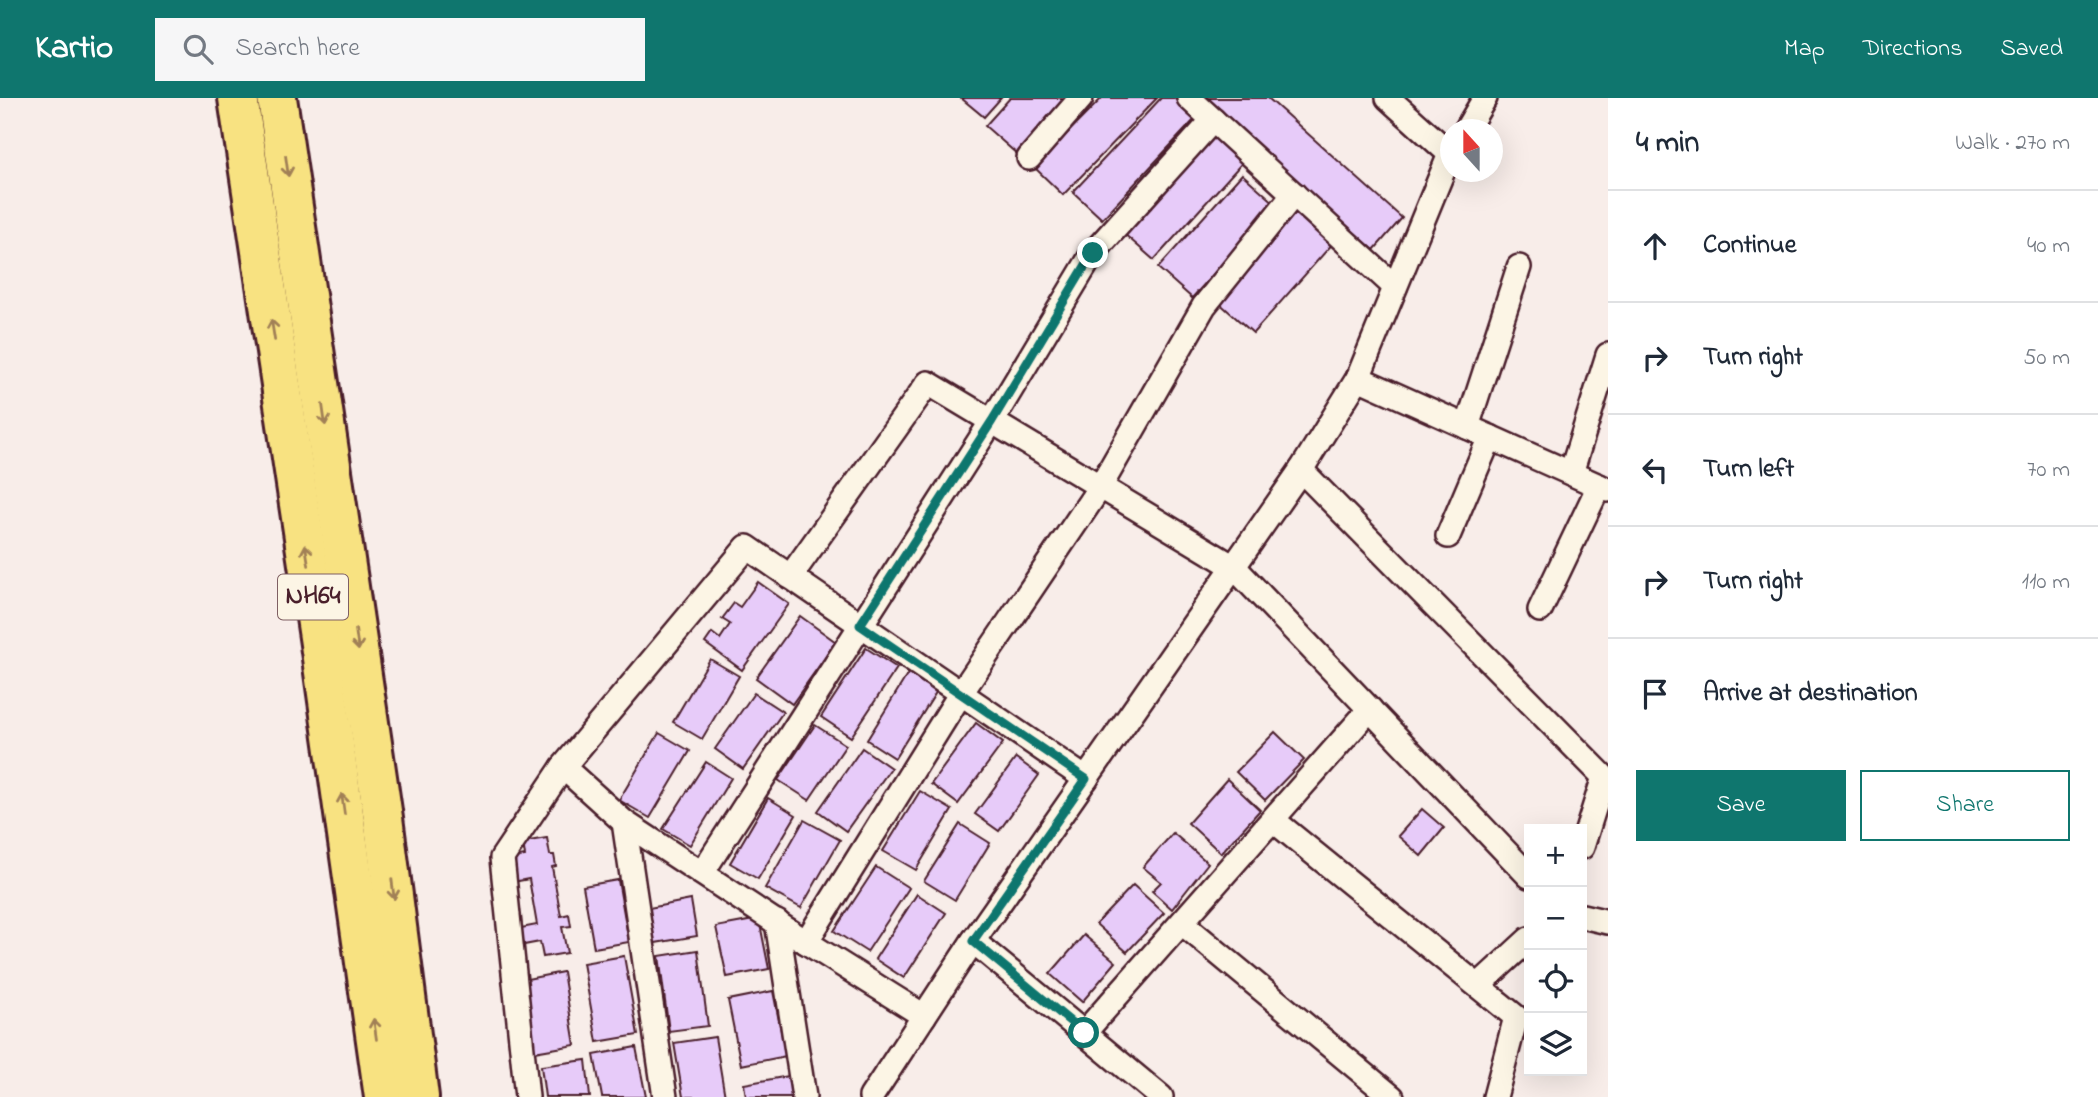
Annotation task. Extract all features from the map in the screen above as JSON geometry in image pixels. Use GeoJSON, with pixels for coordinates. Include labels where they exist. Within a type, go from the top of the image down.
{"type":"FeatureCollection","features":[{"type":"Feature","properties":{"kind":"highway","name":"NH64"},"geometry":{"type":"LineString","coordinates":[[238,98],[320,644],[384,1097]]}},
{"type":"Feature","properties":{"kind":"highway","name":"NH64"},"geometry":{"type":"LineString","coordinates":[[277,98],[383,818],[419,1097]]}},
{"type":"Feature","properties":{"kind":"street"},"geometry":{"type":"LineString","coordinates":[[1029,158],[1081,98]]}},
{"type":"Feature","properties":{"kind":"street"},"geometry":{"type":"LineString","coordinates":[[1189,98],[1395,287]]}},
{"type":"Feature","properties":{"kind":"street"},"geometry":{"type":"LineString","coordinates":[[1388,98],[1440,144]]}},
{"type":"Feature","properties":{"kind":"street"},"geometry":{"type":"LineString","coordinates":[[1473,119],[1485,98]]}},
{"type":"Feature","properties":{"kind":"street"},"geometry":{"type":"LineString","coordinates":[[702,873],[992,421],[1093,253],[1213,120]]}},
{"type":"Feature","properties":{"kind":"street"},"geometry":{"type":"LineString","coordinates":[[871,1097],[973,941],[1300,470],[1358,377],[1440,180]]}},
{"type":"Feature","properties":{"kind":"street"},"geometry":{"type":"LineString","coordinates":[[806,942],[961,693],[1100,487],[1204,306],[1294,194]]}},
{"type":"Feature","properties":{"kind":"street"},"geometry":{"type":"LineString","coordinates":[[1467,427],[1519,267]]}},
{"type":"Feature","properties":{"kind":"street"},"geometry":{"type":"LineString","coordinates":[[1571,473],[1608,355]]}},
{"type":"Feature","properties":{"kind":"street"},"geometry":{"type":"LineString","coordinates":[[1358,377],[1604,488],[1539,610]]}},
{"type":"Feature","properties":{"kind":"street"},"geometry":{"type":"LineString","coordinates":[[790,577],[928,383],[1234,567],[1524,871]]}},
{"type":"Feature","properties":{"kind":"street"},"geometry":{"type":"LineString","coordinates":[[1448,536],[1490,437]]}},
{"type":"Feature","properties":{"kind":"street"},"geometry":{"type":"LineString","coordinates":[[1300,470],[1604,777],[1587,831]]}},
{"type":"Feature","properties":{"kind":"street"},"geometry":{"type":"LineString","coordinates":[[527,1097],[502,858],[563,766],[747,547],[1086,779]]}},
{"type":"Feature","properties":{"kind":"street"},"geometry":{"type":"LineString","coordinates":[[1084,1033],[1370,709]]}},
{"type":"Feature","properties":{"kind":"street"},"geometry":{"type":"LineString","coordinates":[[563,766],[624,822],[924,1016]]}},
{"type":"Feature","properties":{"kind":"street"},"geometry":{"type":"LineString","coordinates":[[1273,820],[1516,1017],[1495,1097]]}},
{"type":"Feature","properties":{"kind":"street"},"geometry":{"type":"LineString","coordinates":[[624,822],[665,1097]]}},
{"type":"Feature","properties":{"kind":"street"},"geometry":{"type":"LineString","coordinates":[[1587,917],[1608,922]]}},
{"type":"Feature","properties":{"kind":"street"},"geometry":{"type":"LineString","coordinates":[[778,922],[804,1097]]}},
{"type":"Feature","properties":{"kind":"street"},"geometry":{"type":"LineString","coordinates":[[1182,923],[1392,1097]]}},
{"type":"Feature","properties":{"kind":"street"},"geometry":{"type":"LineString","coordinates":[[973,941],[1161,1097]]}},
{"type":"Feature","properties":{"kind":"street"},"geometry":{"type":"LineString","coordinates":[[1479,985],[1524,944]]}},
{"type":"Feature","properties":{"kind":"building"},"geometry":{"type":"Polygon","coordinates":[[[961,98],[1001,98],[984,117],[961,98]]]}},
{"type":"Feature","properties":{"kind":"building"},"geometry":{"type":"Polygon","coordinates":[[[1010,98],[1068,98],[1017,154],[985,126],[1010,98]]]}},
{"type":"Feature","properties":{"kind":"building"},"geometry":{"type":"Polygon","coordinates":[[[1102,98],[1157,98],[1063,195],[1034,167],[1102,98]]]}},
{"type":"Feature","properties":{"kind":"building"},"geometry":{"type":"Polygon","coordinates":[[[1161,98],[1174,98],[1196,118],[1102,219],[1073,192],[1161,98]]]}},
{"type":"Feature","properties":{"kind":"building"},"geometry":{"type":"Polygon","coordinates":[[[1203,98],[1268,98],[1402,218],[1374,250],[1203,98]]]}},
{"type":"Feature","properties":{"kind":"building"},"geometry":{"type":"Polygon","coordinates":[[[1211,135],[1242,163],[1154,260],[1123,233],[1211,135]]]}},
{"type":"Feature","properties":{"kind":"building"},"geometry":{"type":"Polygon","coordinates":[[[1242,174],[1276,204],[1192,298],[1158,268],[1242,174]]]}},
{"type":"Feature","properties":{"kind":"building"},"geometry":{"type":"Polygon","coordinates":[[[1299,209],[1335,241],[1253,333],[1217,301],[1299,209]]]}},
{"type":"Feature","properties":{"kind":"building"},"geometry":{"type":"Polygon","coordinates":[[[758,582],[789,604],[742,670],[705,643],[712,633],[720,639],[730,624],[722,619],[734,603],[740,607],[758,582]]]}},
{"type":"Feature","properties":{"kind":"building"},"geometry":{"type":"Polygon","coordinates":[[[800,616],[836,642],[792,704],[756,678],[800,616]]]}},
{"type":"Feature","properties":{"kind":"building"},"geometry":{"type":"Polygon","coordinates":[[[866,648],[897,668],[851,737],[821,717],[866,648]]]}},
{"type":"Feature","properties":{"kind":"building"},"geometry":{"type":"Polygon","coordinates":[[[710,659],[739,676],[702,739],[673,722],[710,659]]]}},
{"type":"Feature","properties":{"kind":"building"},"geometry":{"type":"Polygon","coordinates":[[[909,672],[938,689],[895,758],[867,740],[909,672]]]}},
{"type":"Feature","properties":{"kind":"building"},"geometry":{"type":"Polygon","coordinates":[[[754,693],[783,712],[743,769],[715,749],[754,693]]]}},
{"type":"Feature","properties":{"kind":"building"},"geometry":{"type":"Polygon","coordinates":[[[976,723],[1003,743],[958,804],[931,784],[976,723]]]}},
{"type":"Feature","properties":{"kind":"building"},"geometry":{"type":"Polygon","coordinates":[[[815,725],[846,745],[809,800],[778,780],[815,725]]]}},
{"type":"Feature","properties":{"kind":"building"},"geometry":{"type":"Polygon","coordinates":[[[1275,732],[1304,760],[1265,800],[1236,772],[1275,732]]]}},
{"type":"Feature","properties":{"kind":"building"},"geometry":{"type":"Polygon","coordinates":[[[659,733],[690,751],[650,818],[619,800],[659,733]]]}},
{"type":"Feature","properties":{"kind":"building"},"geometry":{"type":"Polygon","coordinates":[[[862,748],[891,768],[846,831],[818,811],[862,748]]]}},
{"type":"Feature","properties":{"kind":"building"},"geometry":{"type":"Polygon","coordinates":[[[1016,758],[1039,775],[999,831],[975,814],[1016,758]]]}},
{"type":"Feature","properties":{"kind":"building"},"geometry":{"type":"Polygon","coordinates":[[[706,762],[731,778],[690,845],[663,829],[706,762]]]}},
{"type":"Feature","properties":{"kind":"building"},"geometry":{"type":"Polygon","coordinates":[[[1227,779],[1260,810],[1221,853],[1188,823],[1227,779]]]}},
{"type":"Feature","properties":{"kind":"building"},"geometry":{"type":"Polygon","coordinates":[[[920,791],[952,810],[916,870],[883,851],[920,791]]]}},
{"type":"Feature","properties":{"kind":"building"},"geometry":{"type":"Polygon","coordinates":[[[768,798],[796,815],[758,879],[730,863],[768,798]]]}},
{"type":"Feature","properties":{"kind":"building"},"geometry":{"type":"Polygon","coordinates":[[[1422,809],[1444,828],[1421,856],[1398,836],[1422,809]]]}},
{"type":"Feature","properties":{"kind":"building"},"geometry":{"type":"Polygon","coordinates":[[[804,820],[840,840],[801,908],[765,888],[804,820]]]}},
{"type":"Feature","properties":{"kind":"building"},"geometry":{"type":"Polygon","coordinates":[[[960,824],[990,843],[955,900],[924,881],[960,824]]]}},
{"type":"Feature","properties":{"kind":"building"},"geometry":{"type":"Polygon","coordinates":[[[1173,833],[1208,863],[1172,909],[1152,891],[1161,882],[1143,867],[1173,833]]]}},
{"type":"Feature","properties":{"kind":"building"},"geometry":{"type":"Polygon","coordinates":[[[547,838],[550,855],[554,855],[556,866],[552,867],[561,916],[569,914],[571,926],[562,927],[567,953],[543,957],[540,942],[524,945],[521,928],[537,925],[529,879],[513,882],[509,859],[525,856],[523,842],[547,838]]]}},
{"type":"Feature","properties":{"kind":"building"},"geometry":{"type":"Polygon","coordinates":[[[876,867],[909,888],[867,952],[834,931],[876,867]]]}},
{"type":"Feature","properties":{"kind":"building"},"geometry":{"type":"Polygon","coordinates":[[[618,880],[629,942],[594,948],[583,886],[618,880]]]}},
{"type":"Feature","properties":{"kind":"building"},"geometry":{"type":"Polygon","coordinates":[[[1133,885],[1164,913],[1127,952],[1096,924],[1133,885]]]}},
{"type":"Feature","properties":{"kind":"building"},"geometry":{"type":"Polygon","coordinates":[[[917,894],[946,913],[904,978],[875,959],[917,894]]]}},
{"type":"Feature","properties":{"kind":"building"},"geometry":{"type":"Polygon","coordinates":[[[691,900],[697,936],[655,943],[649,908],[691,900]]]}},
{"type":"Feature","properties":{"kind":"building"},"geometry":{"type":"Polygon","coordinates":[[[759,919],[769,969],[727,977],[716,927],[759,919]]]}},
{"type":"Feature","properties":{"kind":"building"},"geometry":{"type":"Polygon","coordinates":[[[1084,935],[1116,962],[1082,1002],[1050,974],[1084,935]]]}},
{"type":"Feature","properties":{"kind":"building"},"geometry":{"type":"Polygon","coordinates":[[[698,950],[708,1026],[669,1031],[659,956],[698,950]]]}},
{"type":"Feature","properties":{"kind":"building"},"geometry":{"type":"Polygon","coordinates":[[[624,956],[638,1035],[597,1042],[583,963],[624,956]]]}},
{"type":"Feature","properties":{"kind":"building"},"geometry":{"type":"Polygon","coordinates":[[[563,972],[575,1045],[534,1052],[522,980],[563,972]]]}},
{"type":"Feature","properties":{"kind":"building"},"geometry":{"type":"Polygon","coordinates":[[[773,991],[786,1056],[741,1065],[728,1000],[773,991]]]}},
{"type":"Feature","properties":{"kind":"building"},"geometry":{"type":"Polygon","coordinates":[[[715,1037],[725,1097],[683,1097],[674,1043],[715,1037]]]}},
{"type":"Feature","properties":{"kind":"building"},"geometry":{"type":"Polygon","coordinates":[[[636,1047],[646,1097],[602,1097],[594,1055],[636,1047]]]}},
{"type":"Feature","properties":{"kind":"building"},"geometry":{"type":"Polygon","coordinates":[[[586,1060],[590,1097],[545,1097],[541,1066],[586,1060]]]}},
{"type":"Feature","properties":{"kind":"building"},"geometry":{"type":"Polygon","coordinates":[[[789,1076],[792,1097],[746,1097],[744,1084],[789,1076]]]}},
{"type":"Feature","properties":{"kind":"route"},"geometry":{"type":"LineString","coordinates":[[1084,1033],[973,941],[1086,779],[860,625],[992,421],[1093,253]]}}]}
